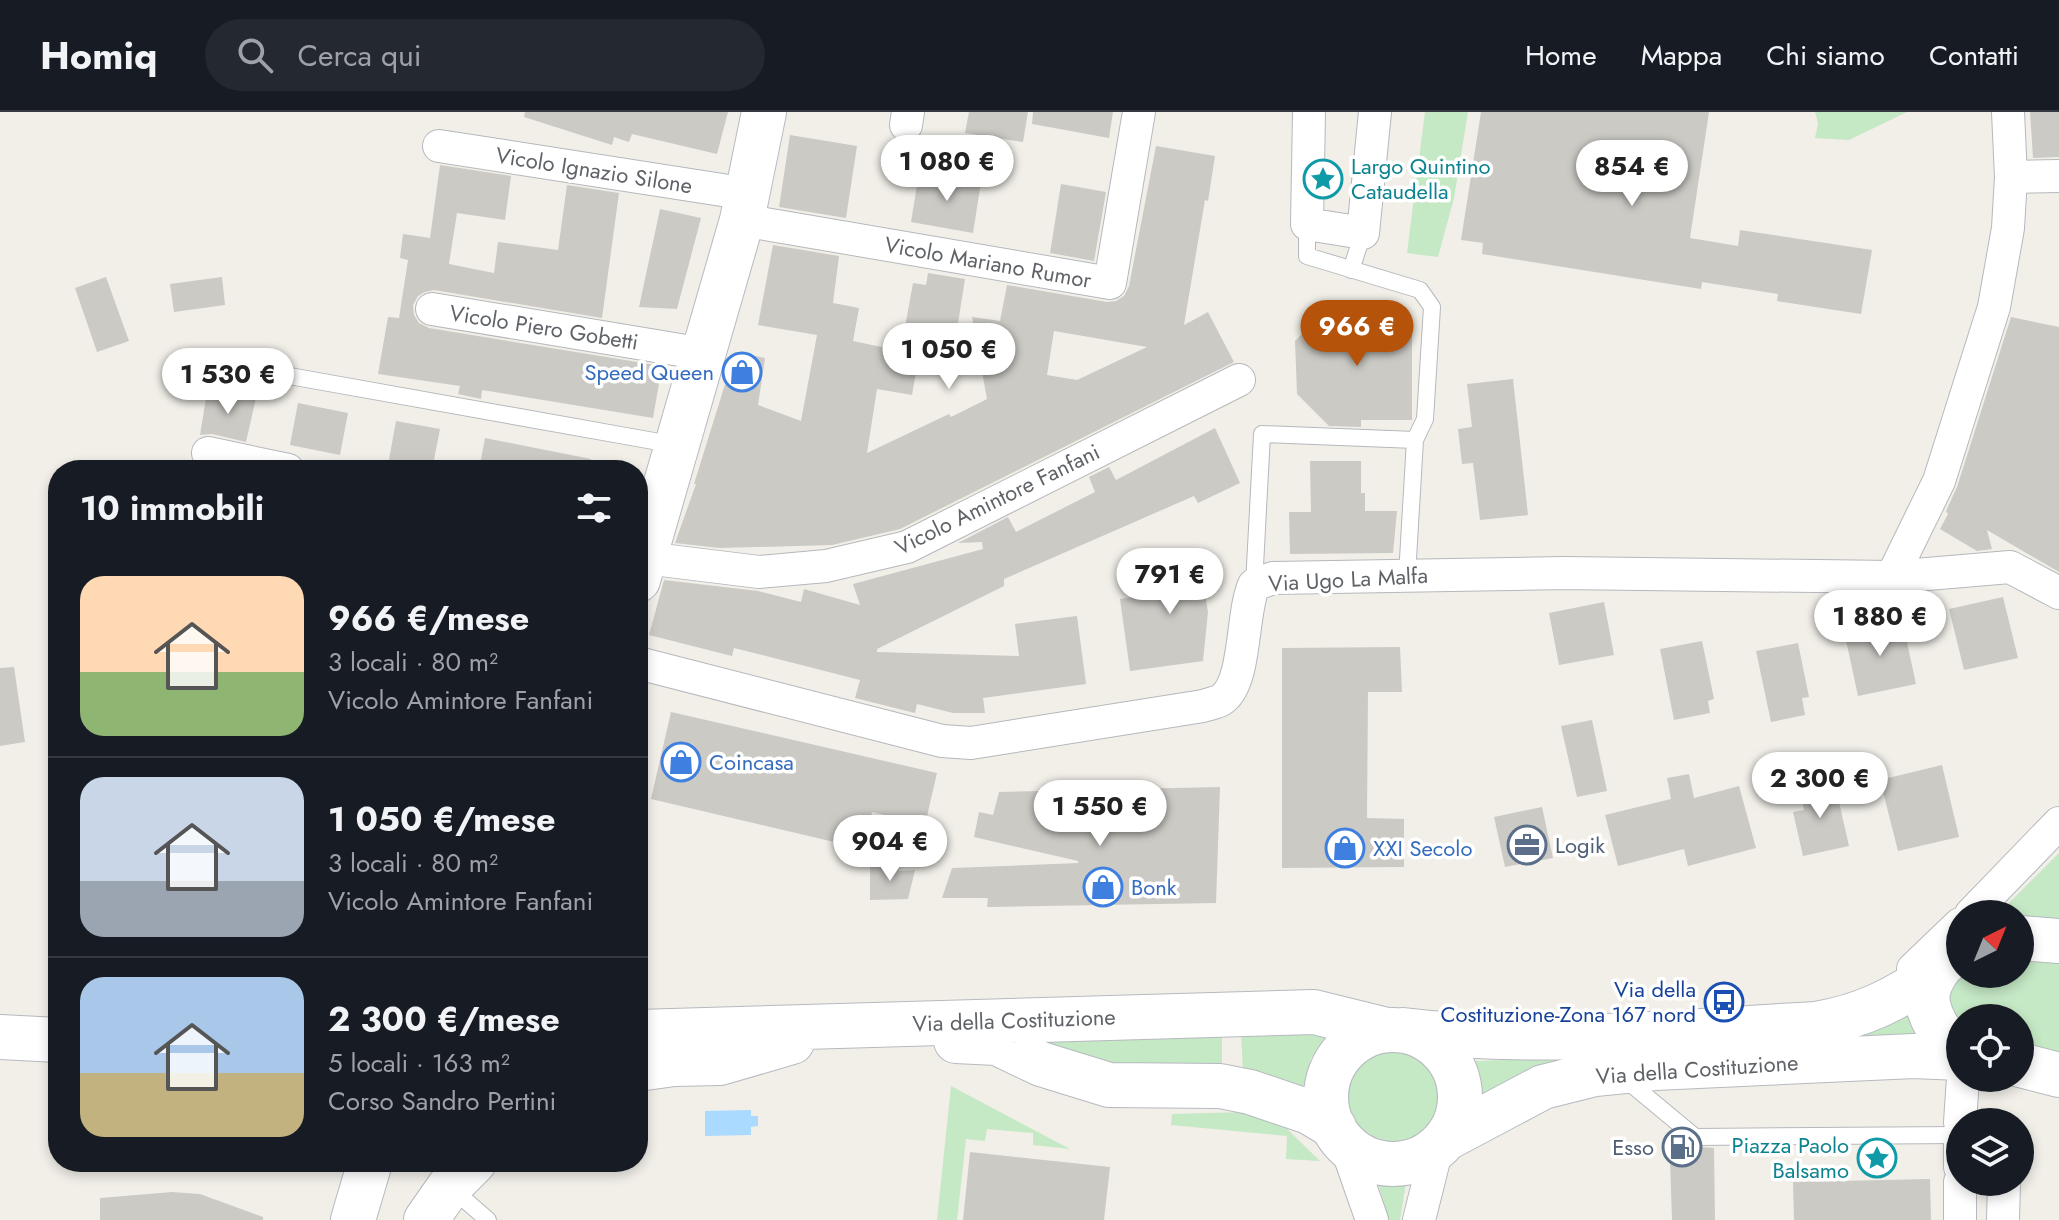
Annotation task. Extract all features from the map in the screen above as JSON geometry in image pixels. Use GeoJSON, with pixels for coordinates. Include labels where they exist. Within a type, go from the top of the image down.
{"type":"FeatureCollection","features":[{"type":"Feature","properties":{"kind":"main road"},"geometry":{"type":"LineString","coordinates":[[648,538],[678,445],[745,207],[764,112]]}},
{"type":"Feature","properties":{"kind":"main road"},"geometry":{"type":"LineString","coordinates":[[2034,939],[2059,941]]}},
{"type":"Feature","properties":{"kind":"main road","name":"Via della Costituzione"},"geometry":{"type":"LineString","coordinates":[[648,1032],[1314,1012],[1395,1030],[1457,1037],[1522,1038],[1816,1024],[1850,1018],[1873,1009],[1946,953]]}},
{"type":"Feature","properties":{"kind":"main road"},"geometry":{"type":"LineString","coordinates":[[1946,959],[1927,993],[1932,1015],[1946,1039]]}},
{"type":"Feature","properties":{"kind":"main road"},"geometry":{"type":"LineString","coordinates":[[648,1011],[696,1016],[714,1029]]}},
{"type":"Feature","properties":{"kind":"main road"},"geometry":{"type":"LineString","coordinates":[[1395,1030],[1420,1035],[1447,1056],[1456,1072],[1460,1106],[1456,1122],[1442,1143],[1412,1161],[1383,1163],[1356,1152],[1339,1135],[1328,1112],[1326,1096],[1334,1064],[1357,1040],[1395,1030]]}},
{"type":"Feature","properties":{"kind":"main road"},"geometry":{"type":"LineString","coordinates":[[0,1037],[48,1039]]}},
{"type":"Feature","properties":{"kind":"main road","name":"Via della Costituzione"},"geometry":{"type":"LineString","coordinates":[[648,1046],[906,1038],[997,1043],[1041,1064],[1109,1085],[1220,1086],[1250,1092],[1295,1106],[1339,1135]]}},
{"type":"Feature","properties":{"kind":"main road"},"geometry":{"type":"LineString","coordinates":[[648,1068],[720,1063],[802,1040]]}},
{"type":"Feature","properties":{"kind":"main road","name":"Via della Costituzione"},"geometry":{"type":"LineString","coordinates":[[1442,1143],[1543,1087],[1595,1074],[1914,1056],[1946,1057]]}},
{"type":"Feature","properties":{"kind":"main road"},"geometry":{"type":"LineString","coordinates":[[2034,1069],[2059,1075]]}},
{"type":"Feature","properties":{"kind":"main road"},"geometry":{"type":"LineString","coordinates":[[353,1220],[367,1172]]}},
{"type":"Feature","properties":{"kind":"main road"},"geometry":{"type":"LineString","coordinates":[[383,1220],[395,1172]]}},
{"type":"Feature","properties":{"kind":"main road"},"geometry":{"type":"LineString","coordinates":[[401,1220],[415,1182],[446,1183]]}},
{"type":"Feature","properties":{"kind":"street","name":"Vicolo Mariano Rumor"},"geometry":{"type":"LineString","coordinates":[[745,207],[1110,283],[1139,112]]}},
{"type":"Feature","properties":{"kind":"street"},"geometry":{"type":"LineString","coordinates":[[1309,112],[1307,224],[1363,233],[1375,112]]}},
{"type":"Feature","properties":{"kind":"street"},"geometry":{"type":"LineString","coordinates":[[1892,577],[1939,481],[1994,307],[2008,228],[2011,177],[2008,112]]}},
{"type":"Feature","properties":{"kind":"street","name":"Vicolo Ignazio Silone"},"geometry":{"type":"LineString","coordinates":[[439,146],[745,207]]}},
{"type":"Feature","properties":{"kind":"street"},"geometry":{"type":"LineString","coordinates":[[2011,177],[2059,176]]}},
{"type":"Feature","properties":{"kind":"street","name":"Vicolo Piero Gobetti"},"geometry":{"type":"LineString","coordinates":[[432,309],[704,354]]}},
{"type":"Feature","properties":{"kind":"street","name":"Vicolo Amintore Fanfani"},"geometry":{"type":"LineString","coordinates":[[648,558],[759,572],[826,566],[907,547],[1239,380]]}},
{"type":"Feature","properties":{"kind":"street"},"geometry":{"type":"LineString","coordinates":[[208,453],[241,460]]}},
{"type":"Feature","properties":{"kind":"street","name":"Via Ugo La Malfa"},"geometry":{"type":"LineString","coordinates":[[648,666],[942,741],[971,743],[1203,706],[1223,699],[1237,679],[1248,599],[1254,585],[1273,578],[1564,573],[1892,577],[2010,567],[2059,593]]}},
{"type":"Feature","properties":{"kind":"street"},"geometry":{"type":"LineString","coordinates":[[1985,900],[2059,823]]}},
{"type":"Feature","properties":{"kind":"street"},"geometry":{"type":"LineString","coordinates":[[1339,1135],[1372,1220]]}},
{"type":"Feature","properties":{"kind":"street"},"geometry":{"type":"LineString","coordinates":[[1419,1220],[1442,1143]]}},
{"type":"Feature","properties":{"kind":"street"},"geometry":{"type":"LineString","coordinates":[[1960,1196],[1960,1220]]}},
{"type":"Feature","properties":{"kind":"street"},"geometry":{"type":"LineString","coordinates":[[2003,1220],[2004,1196]]}},
{"type":"Feature","properties":{"kind":"lane"},"geometry":{"type":"LineString","coordinates":[[1307,224],[1307,256],[1420,290],[1432,307],[1425,419],[1415,440],[1407,576]]}},
{"type":"Feature","properties":{"kind":"lane"},"geometry":{"type":"LineString","coordinates":[[1351,270],[1363,233]]}},
{"type":"Feature","properties":{"kind":"lane"},"geometry":{"type":"LineString","coordinates":[[256,370],[678,445]]}},
{"type":"Feature","properties":{"kind":"lane"},"geometry":{"type":"LineString","coordinates":[[1254,585],[1262,434],[1415,440]]}},
{"type":"Feature","properties":{"kind":"lane"},"geometry":{"type":"LineString","coordinates":[[1616,1072],[1695,1137],[1946,1134]]}},
{"type":"Feature","properties":{"kind":"lane"},"geometry":{"type":"LineString","coordinates":[[446,1183],[488,1220]]}},
{"type":"Feature","properties":{"kind":"green space"},"geometry":{"type":"Polygon","coordinates":[[[1425,112],[1468,112],[1454,198],[1438,257],[1407,253],[1425,112]]]}},
{"type":"Feature","properties":{"kind":"green space"},"geometry":{"type":"Polygon","coordinates":[[[1815,112],[1907,112],[1849,140],[1815,138],[1818,123],[1815,112]]]}},
{"type":"Feature","properties":{"kind":"green space"},"geometry":{"type":"Polygon","coordinates":[[[2059,853],[2059,927],[2034,924],[2034,900],[2012,900],[2059,853]]]}},
{"type":"Feature","properties":{"kind":"green space"},"geometry":{"type":"Polygon","coordinates":[[[2034,955],[2059,958],[2059,1056],[2034,1050],[2034,1004],[1948,1004],[1946,999],[1952,988],[2034,988],[2034,955]]]}},
{"type":"Feature","properties":{"kind":"green space"},"geometry":{"type":"Polygon","coordinates":[[[1912,1007],[1928,1041],[1847,1040],[1912,1007]]]}},
{"type":"Feature","properties":{"kind":"green space"},"geometry":{"type":"Polygon","coordinates":[[[1241,1032],[1332,1032],[1311,1058],[1303,1088],[1265,1073],[1243,1070],[1241,1032]]]}},
{"type":"Feature","properties":{"kind":"green space"},"geometry":{"type":"Polygon","coordinates":[[[1222,1034],[1222,1068],[1105,1069],[1024,1037],[1222,1034]]]}},
{"type":"Feature","properties":{"kind":"green space"},"geometry":{"type":"Polygon","coordinates":[[[1389,1044],[1409,1048],[1426,1060],[1438,1077],[1442,1097],[1438,1117],[1426,1134],[1409,1146],[1389,1150],[1369,1146],[1352,1134],[1340,1117],[1336,1097],[1340,1077],[1352,1060],[1369,1048],[1389,1044]]]}},
{"type":"Feature","properties":{"kind":"green space"},"geometry":{"type":"Polygon","coordinates":[[[1551,1058],[1554,1069],[1473,1102],[1469,1072],[1462,1059],[1551,1058]]]}},
{"type":"Feature","properties":{"kind":"green space"},"geometry":{"type":"Polygon","coordinates":[[[951,1086],[1070,1149],[1033,1145],[1033,1133],[987,1129],[985,1141],[966,1139],[957,1220],[937,1220],[951,1086]]]}},
{"type":"Feature","properties":{"kind":"green space"},"geometry":{"type":"Polygon","coordinates":[[[1247,1112],[1286,1128],[1320,1161],[1286,1159],[1287,1136],[1171,1125],[1172,1114],[1247,1112]]]}},
{"type":"Feature","properties":{"kind":"green space"},"geometry":{"type":"Polygon","coordinates":[[[1406,1183],[1400,1220],[1389,1220],[1379,1186],[1406,1183]]]}},
{"type":"Feature","properties":{"kind":"water"},"geometry":{"type":"Polygon","coordinates":[[[751,1110],[751,1116],[758,1116],[758,1126],[751,1127],[751,1135],[705,1136],[705,1111],[751,1110]]]}},
{"type":"Feature","properties":{"kind":"building"},"geometry":{"type":"Polygon","coordinates":[[[525,112],[728,112],[717,154],[632,134],[629,142],[614,137],[612,145],[524,117],[525,112]]]}},
{"type":"Feature","properties":{"kind":"building"},"geometry":{"type":"Polygon","coordinates":[[[969,112],[1028,112],[1023,142],[965,133],[969,112]]]}},
{"type":"Feature","properties":{"kind":"building"},"geometry":{"type":"Polygon","coordinates":[[[1033,112],[1113,112],[1109,138],[1032,124],[1033,112]]]}},
{"type":"Feature","properties":{"kind":"building"},"geometry":{"type":"Polygon","coordinates":[[[1481,112],[1709,112],[1690,238],[1738,246],[1740,230],[1872,250],[1861,314],[1777,301],[1778,294],[1702,282],[1701,289],[1482,254],[1483,243],[1461,240],[1481,112]]]}},
{"type":"Feature","properties":{"kind":"building"},"geometry":{"type":"Polygon","coordinates":[[[2030,112],[2059,112],[2059,157],[2033,158],[2030,112]]]}},
{"type":"Feature","properties":{"kind":"building"},"geometry":{"type":"Polygon","coordinates":[[[790,135],[857,146],[846,218],[779,207],[790,135]]]}},
{"type":"Feature","properties":{"kind":"building"},"geometry":{"type":"Polygon","coordinates":[[[1156,146],[1215,156],[1184,325],[1208,312],[1234,362],[900,529],[832,545],[720,548],[675,543],[735,352],[765,358],[758,405],[801,421],[817,335],[758,325],[773,245],[839,256],[833,303],[859,308],[853,341],[919,355],[912,395],[877,389],[867,453],[987,399],[972,317],[1000,321],[1007,285],[1107,302],[1124,296],[1129,286],[1156,146]],[[1054,331],[1047,375],[1077,380],[1147,347],[1054,331]]]}},
{"type":"Feature","properties":{"kind":"building"},"geometry":{"type":"Polygon","coordinates":[[[440,165],[511,176],[505,220],[457,213],[449,264],[494,273],[498,242],[558,250],[567,185],[619,193],[602,318],[434,290],[418,296],[413,305],[414,315],[419,323],[429,328],[662,366],[653,418],[482,390],[481,399],[458,394],[460,386],[378,374],[388,317],[399,318],[408,260],[400,258],[403,234],[430,238],[440,165]]]}},
{"type":"Feature","properties":{"kind":"building"},"geometry":{"type":"Polygon","coordinates":[[[928,173],[981,182],[973,233],[911,222],[918,179],[927,180],[928,173]]]}},
{"type":"Feature","properties":{"kind":"building"},"geometry":{"type":"Polygon","coordinates":[[[1061,184],[1106,192],[1094,261],[1050,253],[1061,184]]]}},
{"type":"Feature","properties":{"kind":"building"},"geometry":{"type":"Polygon","coordinates":[[[660,209],[701,218],[677,309],[639,307],[660,209]]]}},
{"type":"Feature","properties":{"kind":"building"},"geometry":{"type":"Polygon","coordinates":[[[928,273],[965,279],[956,336],[905,327],[913,283],[926,285],[928,273]]]}},
{"type":"Feature","properties":{"kind":"building"},"geometry":{"type":"Polygon","coordinates":[[[106,277],[129,341],[97,352],[75,288],[106,277]]]}},
{"type":"Feature","properties":{"kind":"building"},"geometry":{"type":"Polygon","coordinates":[[[222,277],[225,305],[174,312],[170,284],[222,277]]]}},
{"type":"Feature","properties":{"kind":"building"},"geometry":{"type":"Polygon","coordinates":[[[1322,314],[1405,315],[1412,322],[1412,420],[1361,420],[1361,427],[1329,426],[1297,394],[1295,341],[1322,314]]]}},
{"type":"Feature","properties":{"kind":"building"},"geometry":{"type":"Polygon","coordinates":[[[2011,317],[2059,327],[2059,572],[1987,530],[1992,549],[1977,551],[1940,529],[1948,514],[1946,511],[1957,487],[2011,317]]]}},
{"type":"Feature","properties":{"kind":"building"},"geometry":{"type":"Polygon","coordinates":[[[1513,379],[1528,515],[1480,520],[1473,463],[1462,464],[1458,429],[1472,427],[1467,384],[1513,379]]]}},
{"type":"Feature","properties":{"kind":"building"},"geometry":{"type":"Polygon","coordinates":[[[207,392],[256,398],[246,442],[212,434],[200,435],[207,392]]]}},
{"type":"Feature","properties":{"kind":"building"},"geometry":{"type":"Polygon","coordinates":[[[298,403],[348,413],[340,455],[290,445],[298,403]]]}},
{"type":"Feature","properties":{"kind":"building"},"geometry":{"type":"Polygon","coordinates":[[[396,421],[440,429],[434,460],[389,460],[396,421]]]}},
{"type":"Feature","properties":{"kind":"building"},"geometry":{"type":"Polygon","coordinates":[[[1215,428],[1240,483],[1198,503],[1194,496],[1004,579],[1004,586],[877,649],[877,652],[1019,656],[1015,624],[1077,616],[1086,684],[983,698],[985,713],[953,713],[917,704],[915,713],[855,698],[860,680],[734,648],[732,656],[649,635],[664,580],[758,591],[801,602],[804,589],[860,605],[853,584],[983,549],[982,542],[958,543],[1008,517],[1016,532],[1095,492],[1089,477],[1109,467],[1116,480],[1215,428]]]}},
{"type":"Feature","properties":{"kind":"building"},"geometry":{"type":"Polygon","coordinates":[[[485,438],[591,459],[591,460],[481,460],[485,438]]]}},
{"type":"Feature","properties":{"kind":"building"},"geometry":{"type":"Polygon","coordinates":[[[1310,461],[1361,461],[1361,493],[1365,493],[1365,511],[1397,511],[1393,553],[1290,554],[1289,512],[1311,512],[1310,461]]]}},
{"type":"Feature","properties":{"kind":"building"},"geometry":{"type":"Polygon","coordinates":[[[1210,552],[1212,583],[1203,584],[1208,612],[1203,661],[1130,671],[1120,599],[1166,592],[1161,559],[1210,552]]]}},
{"type":"Feature","properties":{"kind":"building"},"geometry":{"type":"Polygon","coordinates":[[[2003,597],[2018,658],[1964,670],[1949,609],[2003,597]]]}},
{"type":"Feature","properties":{"kind":"building"},"geometry":{"type":"Polygon","coordinates":[[[1604,602],[1614,655],[1559,665],[1549,613],[1604,602]]]}},
{"type":"Feature","properties":{"kind":"building"},"geometry":{"type":"Polygon","coordinates":[[[1902,619],[1916,684],[1858,696],[1844,631],[1902,619]]]}},
{"type":"Feature","properties":{"kind":"building"},"geometry":{"type":"Polygon","coordinates":[[[1702,641],[1714,699],[1708,701],[1710,713],[1674,720],[1660,649],[1702,641]]]}},
{"type":"Feature","properties":{"kind":"building"},"geometry":{"type":"Polygon","coordinates":[[[1798,643],[1809,697],[1802,698],[1805,715],[1771,722],[1756,651],[1798,643]]]}},
{"type":"Feature","properties":{"kind":"building"},"geometry":{"type":"Polygon","coordinates":[[[1400,647],[1402,692],[1368,692],[1367,818],[1404,819],[1404,867],[1282,868],[1282,648],[1400,647]]]}},
{"type":"Feature","properties":{"kind":"building"},"geometry":{"type":"Polygon","coordinates":[[[14,667],[25,742],[0,746],[0,668],[14,667]]]}},
{"type":"Feature","properties":{"kind":"building"},"geometry":{"type":"Polygon","coordinates":[[[671,712],[937,773],[925,825],[872,812],[864,849],[651,799],[671,712]]]}},
{"type":"Feature","properties":{"kind":"building"},"geometry":{"type":"Polygon","coordinates":[[[1592,720],[1607,791],[1577,797],[1561,726],[1592,720]]]}},
{"type":"Feature","properties":{"kind":"building"},"geometry":{"type":"Polygon","coordinates":[[[1942,765],[1959,837],[1898,851],[1880,780],[1942,765]]]}},
{"type":"Feature","properties":{"kind":"building"},"geometry":{"type":"Polygon","coordinates":[[[1689,774],[1694,798],[1739,786],[1756,848],[1688,866],[1684,849],[1618,866],[1605,815],[1671,799],[1667,778],[1689,774]]]}},
{"type":"Feature","properties":{"kind":"building"},"geometry":{"type":"Polygon","coordinates":[[[1834,780],[1849,846],[1803,856],[1793,812],[1804,810],[1799,788],[1834,780]]]}},
{"type":"Feature","properties":{"kind":"building"},"geometry":{"type":"Polygon","coordinates":[[[1220,787],[1216,903],[987,907],[988,898],[942,898],[952,868],[1078,863],[974,837],[979,812],[993,815],[999,792],[1220,787]]]}},
{"type":"Feature","properties":{"kind":"building"},"geometry":{"type":"Polygon","coordinates":[[[1542,807],[1553,858],[1505,867],[1494,817],[1542,807]]]}},
{"type":"Feature","properties":{"kind":"building"},"geometry":{"type":"Polygon","coordinates":[[[898,865],[899,871],[915,870],[908,899],[870,900],[870,867],[898,865]]]}},
{"type":"Feature","properties":{"kind":"building"},"geometry":{"type":"Polygon","coordinates":[[[1669,1130],[1689,1146],[1714,1148],[1715,1220],[1672,1220],[1669,1130]]]}},
{"type":"Feature","properties":{"kind":"building"},"geometry":{"type":"Polygon","coordinates":[[[970,1152],[1110,1167],[1104,1220],[963,1220],[970,1152]]]}},
{"type":"Feature","properties":{"kind":"building"},"geometry":{"type":"Polygon","coordinates":[[[1930,1179],[1931,1220],[1794,1220],[1793,1182],[1930,1179]]]}},
{"type":"Feature","properties":{"kind":"building"},"geometry":{"type":"Polygon","coordinates":[[[172,1192],[200,1194],[263,1217],[263,1220],[100,1220],[100,1198],[172,1192]]]}},
{"type":"Feature","properties":{"kind":"place","name":"Largo Quintino Cataudella"},"geometry":{"type":"Point","coordinates":[1323,179]}},
{"type":"Feature","properties":{"kind":"place","name":"Speed Queen"},"geometry":{"type":"Point","coordinates":[742,372]}},
{"type":"Feature","properties":{"kind":"place","name":"Coincasa"},"geometry":{"type":"Point","coordinates":[681,762]}},
{"type":"Feature","properties":{"kind":"place","name":"Logik"},"geometry":{"type":"Point","coordinates":[1527,845]}},
{"type":"Feature","properties":{"kind":"place","name":"XXI Secolo"},"geometry":{"type":"Point","coordinates":[1345,848]}},
{"type":"Feature","properties":{"kind":"place","name":"Bonk"},"geometry":{"type":"Point","coordinates":[1103,887]}},
{"type":"Feature","properties":{"kind":"place","name":"Via della Costituzione-Zona 167 nord"},"geometry":{"type":"Point","coordinates":[1724,1002]}},
{"type":"Feature","properties":{"kind":"place","name":"Esso"},"geometry":{"type":"Point","coordinates":[1682,1147]}},
{"type":"Feature","properties":{"kind":"place","name":"Piazza Paolo Balsamo"},"geometry":{"type":"Point","coordinates":[1877,1158]}}]}
